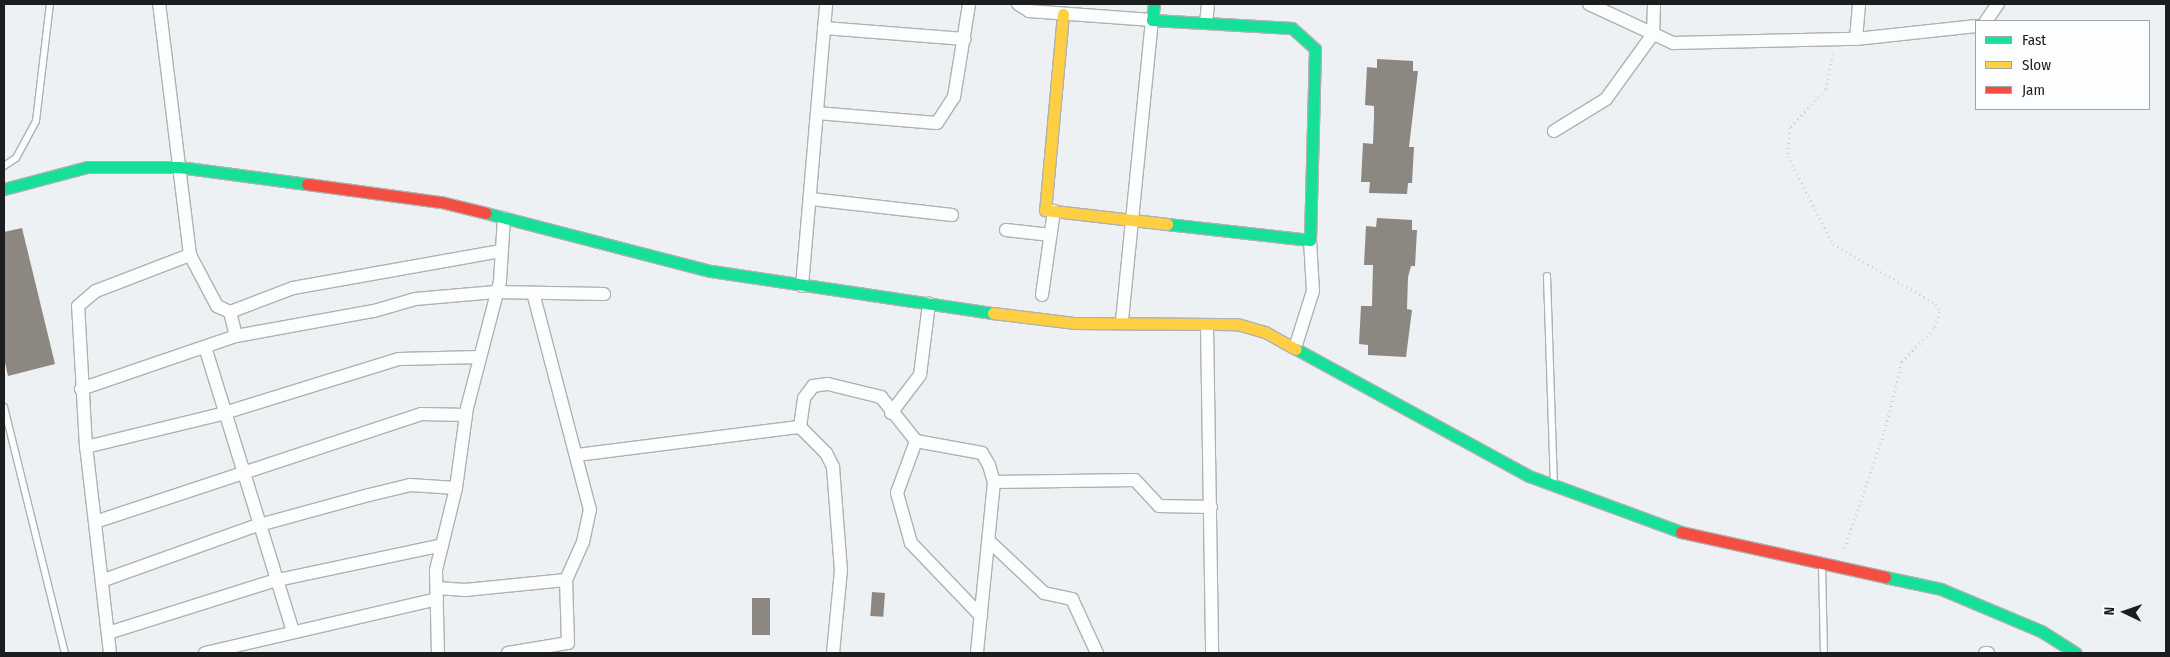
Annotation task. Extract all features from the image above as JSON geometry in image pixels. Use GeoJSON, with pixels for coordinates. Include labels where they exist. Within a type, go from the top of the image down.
{"type":"FeatureCollection","features":[{"type":"Feature","properties":{"kind":"street"},"geometry":{"type":"LineString","coordinates":[[159,4],[190,256],[217,306],[230,312],[293,288],[501,251]]}},
{"type":"Feature","properties":{"kind":"street"},"geometry":{"type":"LineString","coordinates":[[802,286],[811,199],[826,4]]}},
{"type":"Feature","properties":{"kind":"street"},"geometry":{"type":"LineString","coordinates":[[818,113],[937,124],[954,97],[965,40],[969,4]]}},
{"type":"Feature","properties":{"kind":"street"},"geometry":{"type":"LineString","coordinates":[[1018,4],[1028,11],[1062,14],[1079,9],[1152,20],[1292,28],[1308,38],[1315,49],[1310,240],[1313,292],[1294,348]]}},
{"type":"Feature","properties":{"kind":"street"},"geometry":{"type":"LineString","coordinates":[[1122,323],[1154,4]]}},
{"type":"Feature","properties":{"kind":"street"},"geometry":{"type":"LineString","coordinates":[[1206,23],[1208,4]]}},
{"type":"Feature","properties":{"kind":"street"},"geometry":{"type":"LineString","coordinates":[[1589,4],[1673,43],[1713,44],[1834,40],[1975,26]]}},
{"type":"Feature","properties":{"kind":"street"},"geometry":{"type":"LineString","coordinates":[[1554,130],[1606,99],[1653,34],[1654,4]]}},
{"type":"Feature","properties":{"kind":"street"},"geometry":{"type":"LineString","coordinates":[[1856,38],[1859,4]]}},
{"type":"Feature","properties":{"kind":"street"},"geometry":{"type":"LineString","coordinates":[[1987,20],[1997,4]]}},
{"type":"Feature","properties":{"kind":"street"},"geometry":{"type":"LineString","coordinates":[[1062,14],[1042,202],[1045,210],[1310,240]]}},
{"type":"Feature","properties":{"kind":"street"},"geometry":{"type":"LineString","coordinates":[[824,28],[965,40]]}},
{"type":"Feature","properties":{"kind":"street"},"geometry":{"type":"LineString","coordinates":[[4,189],[87,167],[179,168],[441,202],[711,272],[802,286],[1074,323],[1237,324],[1265,332],[1425,423],[1554,486],[1670,530],[1822,566],[1941,589],[2041,632],[2076,653]]}},
{"type":"Feature","properties":{"kind":"street"},"geometry":{"type":"LineString","coordinates":[[811,199],[952,216]]}},
{"type":"Feature","properties":{"kind":"street"},"geometry":{"type":"LineString","coordinates":[[1042,295],[1054,212]]}},
{"type":"Feature","properties":{"kind":"street"},"geometry":{"type":"LineString","coordinates":[[438,653],[437,593],[442,544],[456,488],[466,415],[496,292],[504,218]]}},
{"type":"Feature","properties":{"kind":"street"},"geometry":{"type":"LineString","coordinates":[[1006,230],[1051,235]]}},
{"type":"Feature","properties":{"kind":"street"},"geometry":{"type":"LineString","coordinates":[[110,653],[104,580],[86,447],[78,306],[96,291],[190,256]]}},
{"type":"Feature","properties":{"kind":"street"},"geometry":{"type":"LineString","coordinates":[[82,389],[236,336],[374,311],[415,299],[496,292],[604,294]]}},
{"type":"Feature","properties":{"kind":"street"},"geometry":{"type":"LineString","coordinates":[[508,653],[568,643],[566,580],[583,542],[590,510],[577,455],[532,293]]}},
{"type":"Feature","properties":{"kind":"street"},"geometry":{"type":"LineString","coordinates":[[891,413],[920,375],[928,304]]}},
{"type":"Feature","properties":{"kind":"street"},"geometry":{"type":"LineString","coordinates":[[230,312],[236,336]]}},
{"type":"Feature","properties":{"kind":"street"},"geometry":{"type":"LineString","coordinates":[[1206,325],[1211,507],[1212,653]]}},
{"type":"Feature","properties":{"kind":"street"},"geometry":{"type":"LineString","coordinates":[[205,347],[240,473],[293,632]]}},
{"type":"Feature","properties":{"kind":"street"},"geometry":{"type":"LineString","coordinates":[[86,447],[224,414],[398,359],[480,357]]}},
{"type":"Feature","properties":{"kind":"street"},"geometry":{"type":"LineString","coordinates":[[800,427],[804,398],[820,385],[881,397],[891,413],[916,441],[982,453],[994,482],[990,541],[977,653]]}},
{"type":"Feature","properties":{"kind":"street"},"geometry":{"type":"LineString","coordinates":[[95,522],[421,414],[466,415]]}},
{"type":"Feature","properties":{"kind":"street"},"geometry":{"type":"LineString","coordinates":[[577,455],[800,427]]}},
{"type":"Feature","properties":{"kind":"street"},"geometry":{"type":"LineString","coordinates":[[800,427],[826,453],[833,467],[841,570],[833,653]]}},
{"type":"Feature","properties":{"kind":"street"},"geometry":{"type":"LineString","coordinates":[[916,441],[897,493],[911,543],[981,616]]}},
{"type":"Feature","properties":{"kind":"street"},"geometry":{"type":"LineString","coordinates":[[994,482],[1135,480],[1158,506],[1211,507]]}},
{"type":"Feature","properties":{"kind":"street"},"geometry":{"type":"LineString","coordinates":[[104,580],[257,526],[410,485],[456,488]]}},
{"type":"Feature","properties":{"kind":"street"},"geometry":{"type":"LineString","coordinates":[[990,541],[1044,593],[1072,599],[1097,653]]}},
{"type":"Feature","properties":{"kind":"street"},"geometry":{"type":"LineString","coordinates":[[108,633],[276,581],[442,544]]}},
{"type":"Feature","properties":{"kind":"street"},"geometry":{"type":"LineString","coordinates":[[205,653],[293,632],[437,593],[566,580]]}},
{"type":"Feature","properties":{"kind":"lane"},"geometry":{"type":"LineString","coordinates":[[4,166],[16,158],[36,122],[50,4]]}},
{"type":"Feature","properties":{"kind":"lane"},"geometry":{"type":"LineString","coordinates":[[1547,276],[1554,486]]}},
{"type":"Feature","properties":{"kind":"lane"},"geometry":{"type":"LineString","coordinates":[[4,407],[65,653]]}},
{"type":"Feature","properties":{"kind":"lane"},"geometry":{"type":"LineString","coordinates":[[4,444],[12,442]]}},
{"type":"Feature","properties":{"kind":"lane"},"geometry":{"type":"LineString","coordinates":[[1822,566],[1824,653]]}},
{"type":"Feature","properties":{"kind":"path"},"geometry":{"type":"LineString","coordinates":[[1834,40],[1830,84],[1790,128],[1788,156],[1833,244],[1936,304],[1940,312],[1934,329],[1902,362],[1886,428],[1838,569]]}},
{"type":"Feature","properties":{"kind":"building"},"geometry":{"type":"Polygon","coordinates":[[[1377,59],[1413,61],[1413,71],[1418,71],[1409,147],[1414,147],[1412,183],[1408,183],[1407,194],[1369,193],[1370,182],[1361,182],[1363,143],[1373,144],[1374,106],[1365,105],[1367,67],[1377,68],[1377,59]]]}},
{"type":"Feature","properties":{"kind":"building"},"geometry":{"type":"Polygon","coordinates":[[[1377,218],[1412,220],[1412,230],[1417,230],[1415,266],[1411,266],[1408,277],[1407,309],[1412,310],[1406,357],[1368,355],[1368,345],[1359,344],[1361,306],[1372,306],[1373,265],[1364,265],[1366,226],[1376,227],[1377,218]]]}},
{"type":"Feature","properties":{"kind":"building"},"geometry":{"type":"Polygon","coordinates":[[[22,228],[55,364],[8,376],[4,358],[4,232],[22,228]]]}},
{"type":"Feature","properties":{"kind":"building"},"geometry":{"type":"Polygon","coordinates":[[[872,592],[885,593],[883,617],[870,616],[872,592]]]}},
{"type":"Feature","properties":{"kind":"building"},"geometry":{"type":"Polygon","coordinates":[[[752,598],[770,598],[770,635],[752,635],[752,598]]]}},
{"type":"Feature","properties":{"kind":"traffic: fast"},"geometry":{"type":"LineString","coordinates":[[1154,4],[1152,20],[1292,28],[1315,49],[1310,240],[1167,224]]}},
{"type":"Feature","properties":{"kind":"traffic: fast"},"geometry":{"type":"LineString","coordinates":[[4,189],[87,167],[179,167],[307,184]]}},
{"type":"Feature","properties":{"kind":"traffic: fast"},"geometry":{"type":"LineString","coordinates":[[486,213],[711,271],[993,313]]}},
{"type":"Feature","properties":{"kind":"traffic: fast"},"geometry":{"type":"LineString","coordinates":[[1296,349],[1529,476],[1681,532]]}},
{"type":"Feature","properties":{"kind":"traffic: fast"},"geometry":{"type":"LineString","coordinates":[[1885,577],[1941,589],[2041,631],[2076,653]]}},
{"type":"Feature","properties":{"kind":"traffic: slow"},"geometry":{"type":"LineString","coordinates":[[1063,14],[1045,210],[1167,224]]}},
{"type":"Feature","properties":{"kind":"traffic: slow"},"geometry":{"type":"LineString","coordinates":[[993,313],[1075,323],[1237,324],[1265,332],[1296,349]]}},
{"type":"Feature","properties":{"kind":"traffic: jam"},"geometry":{"type":"LineString","coordinates":[[307,184],[441,202],[486,213]]}},
{"type":"Feature","properties":{"kind":"traffic: jam"},"geometry":{"type":"LineString","coordinates":[[1681,532],[1885,577]]}}]}
